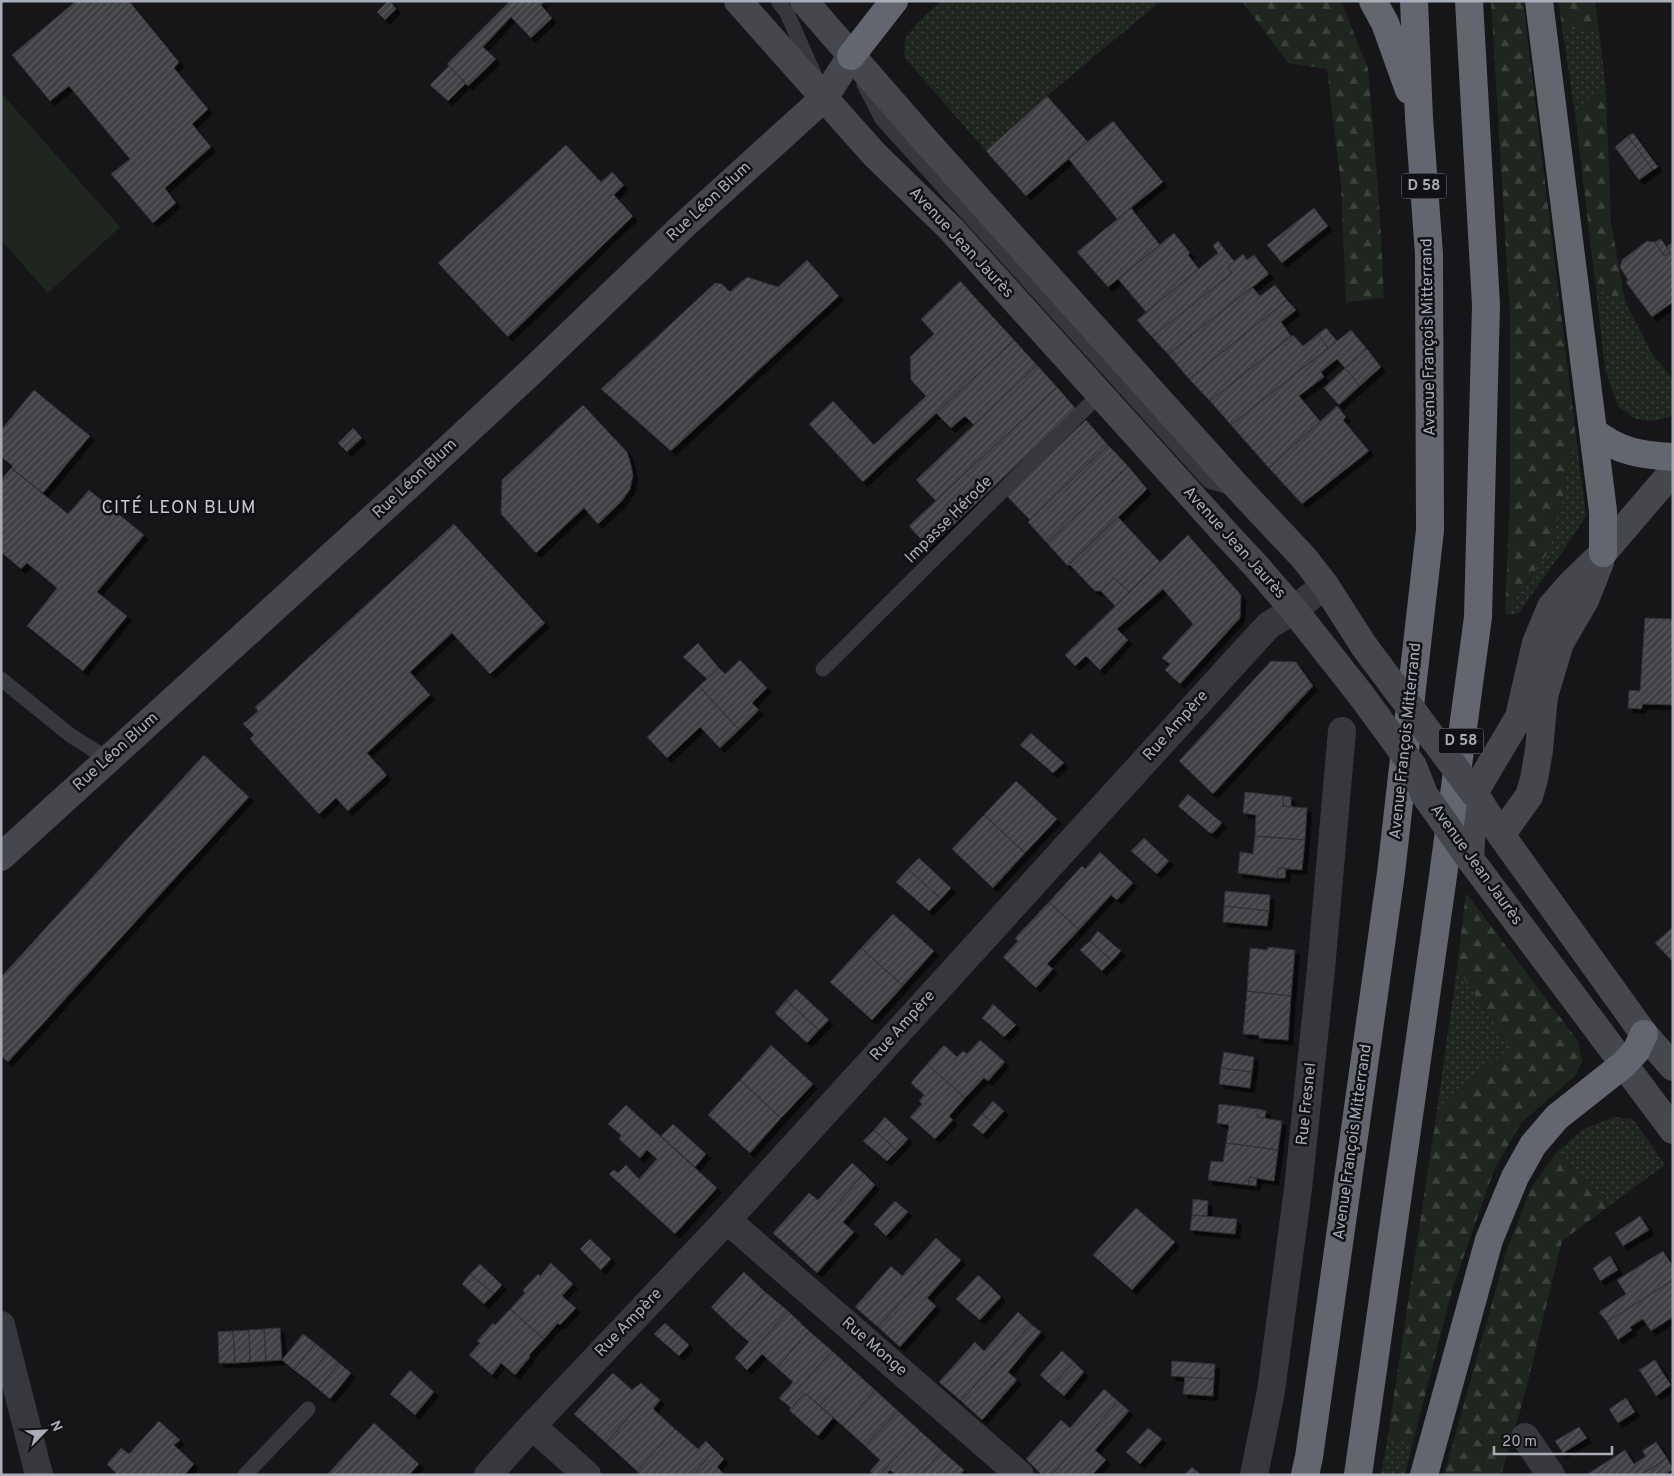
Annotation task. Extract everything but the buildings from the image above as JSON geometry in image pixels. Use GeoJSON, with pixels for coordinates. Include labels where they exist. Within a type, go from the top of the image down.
{"type":"FeatureCollection","features":[{"type":"Feature","properties":{"kind":"highway"},"geometry":{"type":"LineString","coordinates":[[851,56],[894,1]]}},
{"type":"Feature","properties":{"kind":"highway"},"geometry":{"type":"LineString","coordinates":[[1373,1],[1385,23],[1420,118]]}},
{"type":"Feature","properties":{"kind":"highway","name":"Avenue François Mitterrand"},"geometry":{"type":"LineString","coordinates":[[1304,1475],[1310,1447],[1391,873],[1430,530],[1429,254],[1414,1]]}},
{"type":"Feature","properties":{"kind":"highway","name":"D 58"},"geometry":{"type":"LineString","coordinates":[[1358,1475],[1444,876],[1478,617],[1486,305],[1469,1]]}},
{"type":"Feature","properties":{"kind":"highway"},"geometry":{"type":"LineString","coordinates":[[1539,1],[1593,431],[1602,511],[1603,553]]}},
{"type":"Feature","properties":{"kind":"highway"},"geometry":{"type":"LineString","coordinates":[[1593,431],[1606,442],[1625,450],[1645,455],[1673,457]]}},
{"type":"Feature","properties":{"kind":"highway"},"geometry":{"type":"LineString","coordinates":[[1424,1475],[1489,1240],[1515,1177],[1533,1145],[1557,1117],[1624,1064],[1636,1050],[1644,1034]]}},
{"type":"Feature","properties":{"kind":"main road","name":"Avenue Jean Jaurès"},"geometry":{"type":"LineString","coordinates":[[738,1],[874,154],[951,230],[1257,566],[1294,610],[1361,695],[1413,766],[1424,794],[1470,859],[1673,1130]]}},
{"type":"Feature","properties":{"kind":"main road"},"geometry":{"type":"LineString","coordinates":[[804,1],[851,56],[1241,491],[1304,558],[1325,585],[1364,646],[1474,793],[1501,835],[1644,1034],[1673,1067]]}},
{"type":"Feature","properties":{"kind":"main road","name":"Rue Léon Blum"},"geometry":{"type":"LineString","coordinates":[[1,857],[418,477],[684,225],[824,98],[851,56]]}},
{"type":"Feature","properties":{"kind":"main road"},"geometry":{"type":"LineString","coordinates":[[1470,859],[1474,793],[1519,717],[1536,643],[1551,607],[1603,553],[1673,471]]}},
{"type":"Feature","properties":{"kind":"main road"},"geometry":{"type":"LineString","coordinates":[[1501,835],[1529,796],[1536,765],[1544,696],[1560,643],[1585,600],[1603,553]]}},
{"type":"Feature","properties":{"kind":"main road"},"geometry":{"type":"LineString","coordinates":[[1413,766],[1437,783],[1472,831],[1501,835]]}},
{"type":"Feature","properties":{"kind":"street","name":"Rue Ampère"},"geometry":{"type":"LineString","coordinates":[[488,1475],[727,1220],[1269,625],[1294,610],[1325,585]]}},
{"type":"Feature","properties":{"kind":"street","name":"Rue Fresnel"},"geometry":{"type":"LineString","coordinates":[[1254,1475],[1272,1391],[1298,1189],[1321,969],[1342,731]]}},
{"type":"Feature","properties":{"kind":"street","name":"Rue Monge"},"geometry":{"type":"LineString","coordinates":[[727,1220],[1020,1475]]}},
{"type":"Feature","properties":{"kind":"street"},"geometry":{"type":"LineString","coordinates":[[1,1325],[39,1475]]}},
{"type":"Feature","properties":{"kind":"street"},"geometry":{"type":"LineString","coordinates":[[532,1426],[587,1475]]}},
{"type":"Feature","properties":{"kind":"street"},"geometry":{"type":"LineString","coordinates":[[1525,1437],[1551,1475]]}},
{"type":"Feature","properties":{"kind":"lane"},"geometry":{"type":"LineString","coordinates":[[778,1],[787,13],[824,98]]}},
{"type":"Feature","properties":{"kind":"lane","name":"Impasse Hérode"},"geometry":{"type":"LineString","coordinates":[[823,670],[1100,394]]}},
{"type":"Feature","properties":{"kind":"lane"},"geometry":{"type":"LineString","coordinates":[[1,679],[70,735],[108,759]]}},
{"type":"Feature","properties":{"kind":"lane"},"geometry":{"type":"LineString","coordinates":[[245,1475],[308,1409]]}},
{"type":"Feature","properties":{"kind":"green space"},"geometry":{"type":"Polygon","coordinates":[[[941,1],[1161,1],[1047,96],[986,151],[904,57],[905,39],[917,23],[941,1]]]}},
{"type":"Feature","properties":{"kind":"green space"},"geometry":{"type":"Polygon","coordinates":[[[1242,1],[1341,1],[1368,69],[1379,201],[1384,298],[1346,302],[1341,185],[1327,69],[1288,63],[1242,1]]]}},
{"type":"Feature","properties":{"kind":"green space"},"geometry":{"type":"Polygon","coordinates":[[[1491,1],[1523,1],[1575,429],[1560,512],[1546,555],[1505,614],[1510,493],[1510,315],[1491,1]]]}},
{"type":"Feature","properties":{"kind":"green space"},"geometry":{"type":"Polygon","coordinates":[[[1559,1],[1595,1],[1599,31],[1562,28],[1559,1]]]}},
{"type":"Feature","properties":{"kind":"green space"},"geometry":{"type":"Polygon","coordinates":[[[1562,28],[1599,31],[1606,90],[1575,113],[1562,28]]]}},
{"type":"Feature","properties":{"kind":"green space"},"geometry":{"type":"Polygon","coordinates":[[[1606,90],[1611,222],[1625,301],[1596,289],[1575,113],[1606,90]]]}},
{"type":"Feature","properties":{"kind":"green space"},"geometry":{"type":"Polygon","coordinates":[[[3,95],[120,227],[48,293],[1,240],[1,97],[3,95]]]}},
{"type":"Feature","properties":{"kind":"green space"},"geometry":{"type":"Polygon","coordinates":[[[1596,289],[1625,301],[1651,352],[1673,379],[1673,416],[1653,421],[1635,419],[1618,406],[1605,369],[1596,289]]]}},
{"type":"Feature","properties":{"kind":"green space"},"geometry":{"type":"Polygon","coordinates":[[[1575,429],[1586,516],[1518,614],[1505,614],[1546,555],[1560,512],[1575,429]]]}},
{"type":"Feature","properties":{"kind":"green space"},"geometry":{"type":"Polygon","coordinates":[[[1466,893],[1578,1041],[1582,1061],[1576,1075],[1521,1123],[1494,1170],[1453,1287],[1412,1446],[1388,1435],[1437,1110],[1510,1047],[1457,968],[1466,893]]]}},
{"type":"Feature","properties":{"kind":"green space"},"geometry":{"type":"Polygon","coordinates":[[[1457,968],[1510,1047],[1437,1110],[1457,968]]]}},
{"type":"Feature","properties":{"kind":"green space"},"geometry":{"type":"Polygon","coordinates":[[[1613,1117],[1633,1119],[1665,1165],[1609,1206],[1557,1152],[1582,1130],[1613,1117]]]}},
{"type":"Feature","properties":{"kind":"green space"},"geometry":{"type":"Polygon","coordinates":[[[1557,1152],[1609,1206],[1562,1241],[1524,1397],[1501,1475],[1444,1475],[1507,1249],[1531,1188],[1557,1152]]]}},
{"type":"Feature","properties":{"kind":"green space"},"geometry":{"type":"Polygon","coordinates":[[[1388,1435],[1412,1446],[1405,1475],[1381,1475],[1388,1435]]]}},
{"type":"Feature","properties":{"kind":"district","name":"CITÉ LEON BLUM"},"geometry":{"type":"Point","coordinates":[179,508]}}]}
